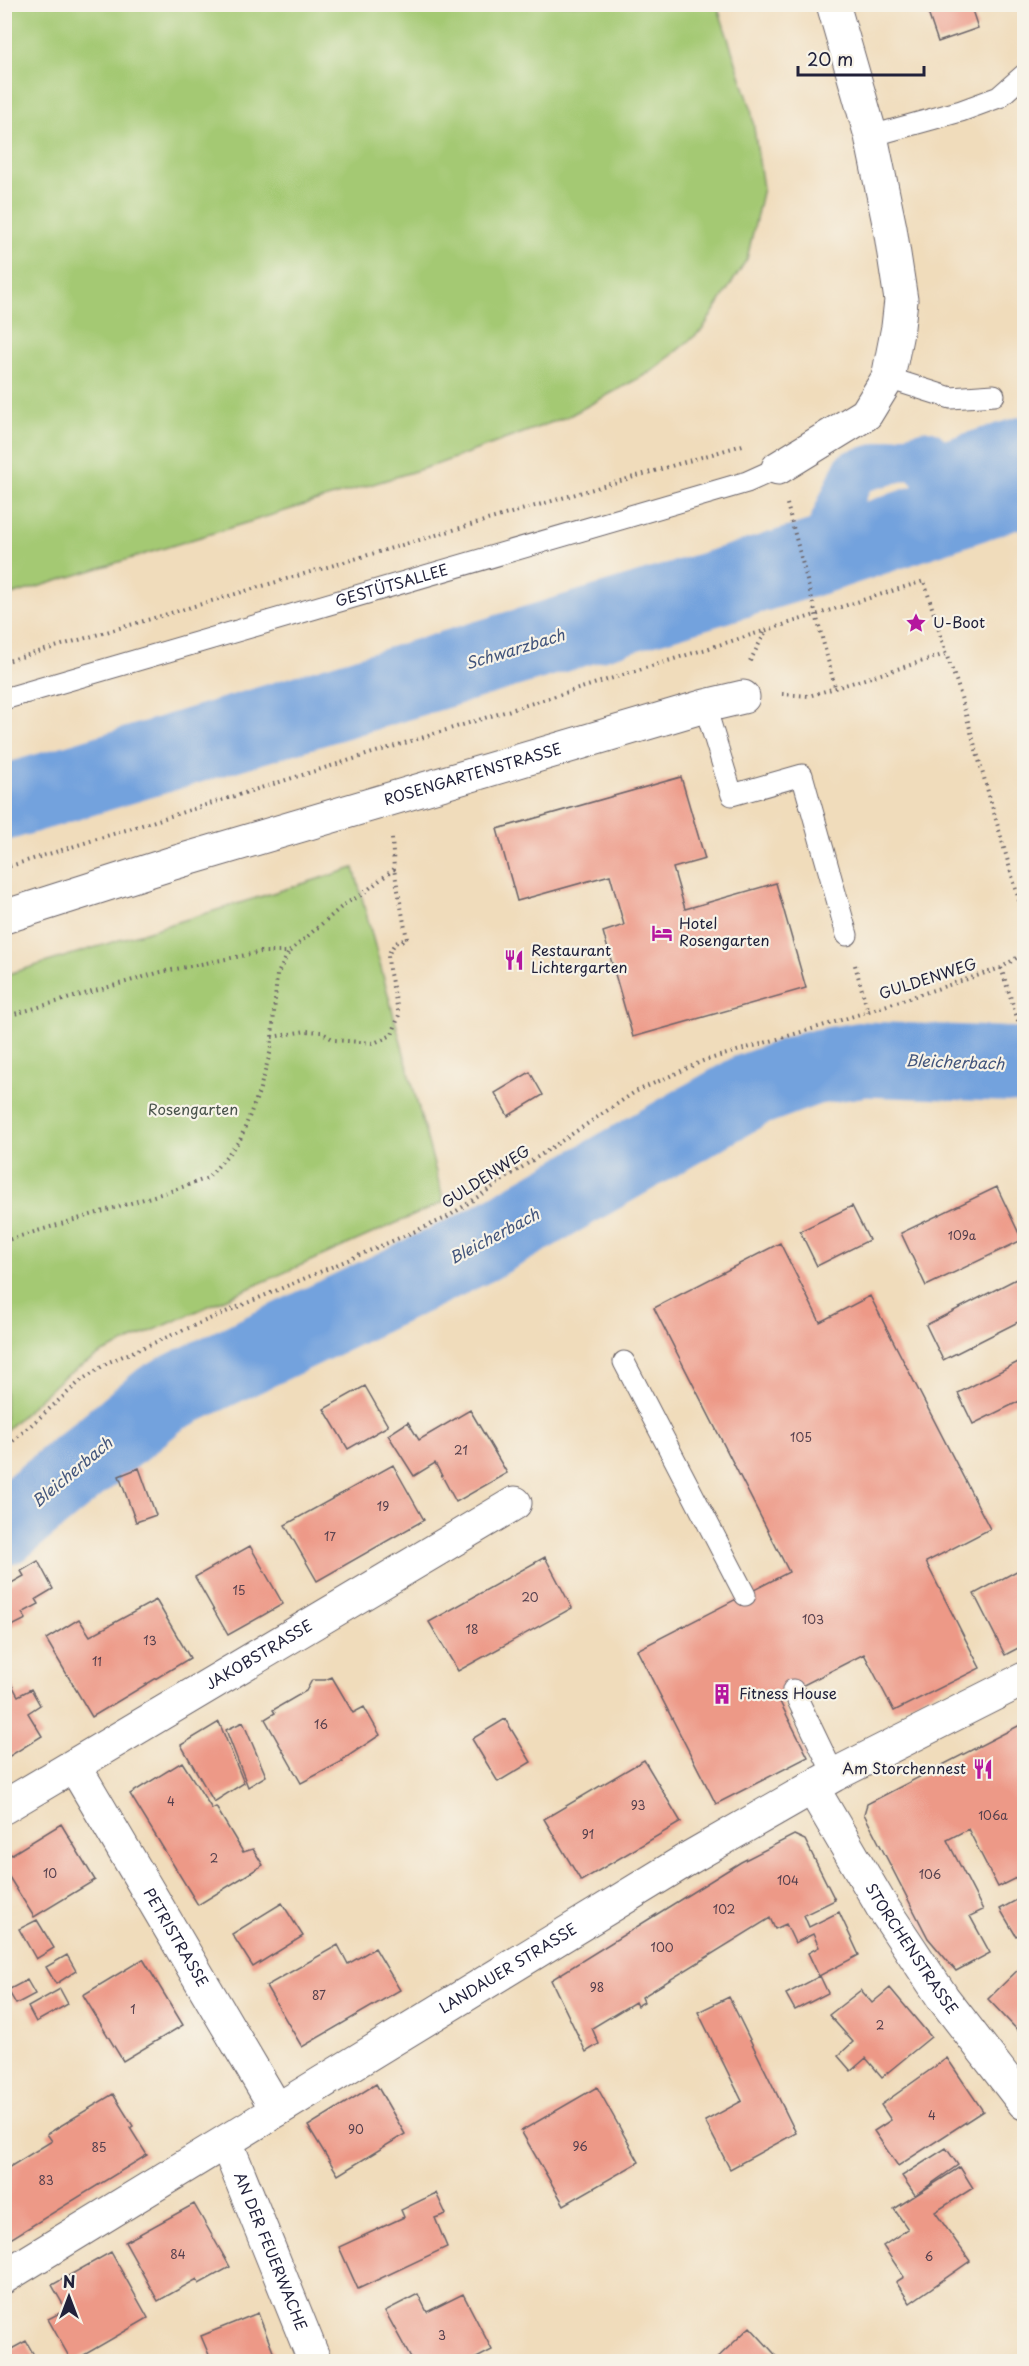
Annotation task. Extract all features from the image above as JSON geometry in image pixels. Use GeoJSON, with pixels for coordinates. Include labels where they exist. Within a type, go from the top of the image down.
{"type":"FeatureCollection","features":[{"type":"Feature","properties":{"kind":"street"},"geometry":{"type":"LineString","coordinates":[[778,468],[862,417],[888,378],[898,327],[901,300],[890,228],[871,136],[833,4]]}},
{"type":"Feature","properties":{"kind":"street","name":"ROSENGARTENSTRASSE"},"geometry":{"type":"LineString","coordinates":[[4,917],[170,864],[705,706],[743,697]]}},
{"type":"Feature","properties":{"kind":"street","name":"JAKOBSTRASSE"},"geometry":{"type":"LineString","coordinates":[[4,1807],[75,1767],[515,1503]]}},
{"type":"Feature","properties":{"kind":"street","name":"LANDAUER STRASSE"},"geometry":{"type":"LineString","coordinates":[[4,2277],[691,1857],[823,1781],[1024,1679]]}},
{"type":"Feature","properties":{"kind":"street","name":"PETRISTRASSE"},"geometry":{"type":"LineString","coordinates":[[75,1767],[277,2110]]}},
{"type":"Feature","properties":{"kind":"street","name":"STORCHENSTRASSE"},"geometry":{"type":"LineString","coordinates":[[823,1781],[881,1905],[937,1989],[1024,2103]]}},
{"type":"Feature","properties":{"kind":"street","name":"AN DER FEUERWACHE"},"geometry":{"type":"LineString","coordinates":[[226,2142],[315,2361]]}},
{"type":"Feature","properties":{"kind":"lane"},"geometry":{"type":"LineString","coordinates":[[871,136],[961,111],[999,96],[1024,75]]}},
{"type":"Feature","properties":{"kind":"lane"},"geometry":{"type":"LineString","coordinates":[[888,378],[951,398],[994,395]]}},
{"type":"Feature","properties":{"kind":"lane","name":"GESTÜTSALLEE"},"geometry":{"type":"LineString","coordinates":[[4,699],[747,482],[778,468]]}},
{"type":"Feature","properties":{"kind":"lane"},"geometry":{"type":"LineString","coordinates":[[705,706],[732,795],[802,775],[847,935]]}},
{"type":"Feature","properties":{"kind":"lane"},"geometry":{"type":"LineString","coordinates":[[624,1362],[745,1595]]}},
{"type":"Feature","properties":{"kind":"lane"},"geometry":{"type":"LineString","coordinates":[[793,1690],[823,1781]]}},
{"type":"Feature","properties":{"kind":"path"},"geometry":{"type":"LineString","coordinates":[[4,662],[757,441]]}},
{"type":"Feature","properties":{"kind":"path"},"geometry":{"type":"LineString","coordinates":[[791,525],[835,687]]}},
{"type":"Feature","properties":{"kind":"path"},"geometry":{"type":"LineString","coordinates":[[4,868],[924,581],[957,683],[1024,918]]}},
{"type":"Feature","properties":{"kind":"path"},"geometry":{"type":"LineString","coordinates":[[743,697],[782,694],[809,696],[946,654]]}},
{"type":"Feature","properties":{"kind":"path"},"geometry":{"type":"LineString","coordinates":[[272,1037],[306,1031],[321,1032],[334,1040],[374,1043],[392,1035],[399,1015],[388,955],[395,944],[407,939],[394,869],[390,800]]}},
{"type":"Feature","properties":{"kind":"path"},"geometry":{"type":"LineString","coordinates":[[4,1241],[208,1178],[240,1140],[259,1092],[271,1050],[277,975],[289,952],[345,904],[361,895],[394,869]]}},
{"type":"Feature","properties":{"kind":"path"},"geometry":{"type":"LineString","coordinates":[[847,935],[868,1011]]}},
{"type":"Feature","properties":{"kind":"path"},"geometry":{"type":"LineString","coordinates":[[4,1017],[161,972],[261,952],[289,952]]}},
{"type":"Feature","properties":{"kind":"path","name":"GULDENWEG"},"geometry":{"type":"LineString","coordinates":[[4,1449],[83,1379],[109,1362],[446,1218],[635,1092],[703,1061],[1001,968],[1024,953]]}},
{"type":"Feature","properties":{"kind":"path"},"geometry":{"type":"LineString","coordinates":[[1001,968],[1024,1037]]}},
{"type":"Feature","properties":{"kind":"green space"},"geometry":{"type":"Polygon","coordinates":[[[5,4],[717,5],[751,108],[763,188],[747,259],[702,330],[652,371],[569,416],[438,464],[5,597],[5,4]]]}},
{"type":"Feature","properties":{"kind":"green space","name":"Rosengarten"},"geometry":{"type":"Polygon","coordinates":[[[354,868],[444,1202],[100,1354],[62,1378],[5,1431],[5,975],[354,868]]]}},
{"type":"Feature","properties":{"kind":"building"},"geometry":{"type":"Polygon","coordinates":[[[925,4],[970,4],[978,28],[938,42],[925,4]]]}},
{"type":"Feature","properties":{"kind":"building"},"geometry":{"type":"Polygon","coordinates":[[[681,777],[705,859],[673,868],[685,909],[776,883],[806,988],[633,1037],[603,932],[624,925],[610,875],[517,901],[497,829],[681,777]]]}},
{"type":"Feature","properties":{"kind":"building"},"geometry":{"type":"Polygon","coordinates":[[[530,1072],[543,1095],[508,1116],[495,1093],[530,1072]]]}},
{"type":"Feature","properties":{"kind":"building"},"geometry":{"type":"Polygon","coordinates":[[[997,1187],[1022,1240],[926,1286],[901,1233],[997,1187]]]}},
{"type":"Feature","properties":{"kind":"building"},"geometry":{"type":"Polygon","coordinates":[[[852,1206],[869,1240],[817,1266],[800,1231],[852,1206]]]}},
{"type":"Feature","properties":{"kind":"building"},"geometry":{"type":"Polygon","coordinates":[[[780,1243],[820,1322],[870,1296],[990,1529],[926,1562],[980,1668],[894,1711],[864,1654],[778,1698],[808,1757],[716,1804],[637,1650],[789,1572],[654,1308],[780,1243]]]}},
{"type":"Feature","properties":{"kind":"building"},"geometry":{"type":"Polygon","coordinates":[[[1024,1275],[1024,1319],[943,1360],[926,1325],[1024,1275]]]}},
{"type":"Feature","properties":{"kind":"building"},"geometry":{"type":"Polygon","coordinates":[[[1024,1359],[1024,1399],[973,1424],[958,1393],[1024,1359]]]}},
{"type":"Feature","properties":{"kind":"building"},"geometry":{"type":"Polygon","coordinates":[[[365,1386],[388,1426],[348,1449],[324,1409],[365,1386]]]}},
{"type":"Feature","properties":{"kind":"building"},"geometry":{"type":"Polygon","coordinates":[[[470,1410],[507,1473],[456,1502],[435,1463],[414,1476],[388,1435],[408,1422],[419,1440],[470,1410]]]}},
{"type":"Feature","properties":{"kind":"building"},"geometry":{"type":"Polygon","coordinates":[[[393,1465],[424,1520],[317,1581],[285,1525],[393,1465]]]}},
{"type":"Feature","properties":{"kind":"building"},"geometry":{"type":"Polygon","coordinates":[[[139,1468],[156,1515],[136,1522],[119,1476],[139,1468]]]}},
{"type":"Feature","properties":{"kind":"building"},"geometry":{"type":"Polygon","coordinates":[[[250,1546],[283,1604],[228,1635],[195,1577],[250,1546]]]}},
{"type":"Feature","properties":{"kind":"building"},"geometry":{"type":"Polygon","coordinates":[[[545,1557],[572,1608],[458,1671],[429,1622],[545,1557]]]}},
{"type":"Feature","properties":{"kind":"building"},"geometry":{"type":"Polygon","coordinates":[[[38,1561],[53,1589],[36,1599],[39,1604],[22,1613],[26,1619],[8,1628],[4,1621],[4,1594],[10,1591],[6,1586],[24,1576],[21,1571],[38,1561]]]}},
{"type":"Feature","properties":{"kind":"building"},"geometry":{"type":"Polygon","coordinates":[[[1024,1567],[1024,1645],[1005,1655],[974,1594],[1024,1567]]]}},
{"type":"Feature","properties":{"kind":"building"},"geometry":{"type":"Polygon","coordinates":[[[156,1600],[190,1658],[92,1717],[46,1639],[79,1619],[90,1636],[156,1600]]]}},
{"type":"Feature","properties":{"kind":"building"},"geometry":{"type":"Polygon","coordinates":[[[5,1672],[18,1696],[31,1689],[40,1705],[28,1713],[42,1736],[5,1759],[5,1672]]]}},
{"type":"Feature","properties":{"kind":"building"},"geometry":{"type":"Polygon","coordinates":[[[332,1677],[353,1713],[364,1707],[380,1735],[343,1761],[301,1783],[265,1719],[275,1713],[273,1710],[306,1691],[312,1680],[325,1680],[332,1677]]]}},
{"type":"Feature","properties":{"kind":"building"},"geometry":{"type":"Polygon","coordinates":[[[505,1719],[531,1762],[498,1782],[472,1739],[505,1719]]]}},
{"type":"Feature","properties":{"kind":"building"},"geometry":{"type":"Polygon","coordinates":[[[219,1722],[244,1783],[214,1802],[181,1745],[219,1722]]]}},
{"type":"Feature","properties":{"kind":"building"},"geometry":{"type":"Polygon","coordinates":[[[243,1722],[266,1776],[248,1787],[226,1730],[243,1722]]]}},
{"type":"Feature","properties":{"kind":"building"},"geometry":{"type":"Polygon","coordinates":[[[1024,1723],[1024,1796],[1022,1797],[1024,1802],[1024,1874],[998,1887],[968,1829],[947,1840],[983,1910],[970,1916],[990,1953],[956,1971],[928,1938],[864,1814],[867,1804],[1024,1723]]]}},
{"type":"Feature","properties":{"kind":"building"},"geometry":{"type":"Polygon","coordinates":[[[644,1760],[681,1822],[581,1881],[544,1819],[644,1760]]]}},
{"type":"Feature","properties":{"kind":"building"},"geometry":{"type":"Polygon","coordinates":[[[182,1762],[212,1809],[216,1807],[243,1852],[253,1849],[263,1865],[198,1905],[130,1794],[182,1762]]]}},
{"type":"Feature","properties":{"kind":"building"},"geometry":{"type":"Polygon","coordinates":[[[61,1824],[95,1880],[34,1917],[4,1869],[4,1859],[61,1824]]]}},
{"type":"Feature","properties":{"kind":"building"},"geometry":{"type":"Polygon","coordinates":[[[794,1835],[805,1840],[835,1900],[804,1915],[809,1927],[839,1912],[859,1955],[819,1976],[808,1953],[819,1947],[813,1934],[795,1943],[786,1924],[775,1929],[770,1918],[642,1997],[644,2002],[637,2006],[635,2002],[592,2028],[599,2044],[586,2052],[551,1980],[741,1862],[794,1835]]]}},
{"type":"Feature","properties":{"kind":"building"},"geometry":{"type":"Polygon","coordinates":[[[1024,1896],[1024,1932],[1016,1936],[1000,1909],[1024,1896]]]}},
{"type":"Feature","properties":{"kind":"building"},"geometry":{"type":"Polygon","coordinates":[[[282,1903],[303,1936],[253,1967],[232,1934],[282,1903]]]}},
{"type":"Feature","properties":{"kind":"building"},"geometry":{"type":"Polygon","coordinates":[[[37,1920],[54,1948],[36,1959],[19,1929],[37,1920]]]}},
{"type":"Feature","properties":{"kind":"building"},"geometry":{"type":"Polygon","coordinates":[[[338,1945],[348,1964],[375,1948],[400,1990],[302,2047],[266,1986],[338,1945]]]}},
{"type":"Feature","properties":{"kind":"building"},"geometry":{"type":"Polygon","coordinates":[[[67,1955],[76,1971],[56,1984],[46,1967],[67,1955]]]}},
{"type":"Feature","properties":{"kind":"building"},"geometry":{"type":"Polygon","coordinates":[[[143,1959],[183,2025],[123,2061],[83,1995],[143,1959]]]}},
{"type":"Feature","properties":{"kind":"building"},"geometry":{"type":"Polygon","coordinates":[[[1024,1964],[1024,2037],[988,1999],[1024,1964]]]}},
{"type":"Feature","properties":{"kind":"building"},"geometry":{"type":"Polygon","coordinates":[[[820,1976],[828,1993],[795,2010],[786,1994],[820,1976]]]}},
{"type":"Feature","properties":{"kind":"building"},"geometry":{"type":"Polygon","coordinates":[[[27,1980],[35,1994],[16,2004],[8,1990],[27,1980]]]}},
{"type":"Feature","properties":{"kind":"building"},"geometry":{"type":"Polygon","coordinates":[[[890,1988],[931,2037],[882,2077],[866,2058],[851,2071],[838,2056],[853,2042],[829,2015],[861,1990],[872,2003],[890,1988]]]}},
{"type":"Feature","properties":{"kind":"building"},"geometry":{"type":"Polygon","coordinates":[[[60,1989],[68,2004],[36,2022],[28,2007],[60,1989]]]}},
{"type":"Feature","properties":{"kind":"building"},"geometry":{"type":"Polygon","coordinates":[[[729,1997],[796,2133],[730,2169],[705,2121],[742,2101],[698,2012],[729,1997]]]}},
{"type":"Feature","properties":{"kind":"building"},"geometry":{"type":"Polygon","coordinates":[[[947,2058],[983,2111],[898,2166],[874,2131],[891,2120],[881,2105],[947,2058]]]}},
{"type":"Feature","properties":{"kind":"building"},"geometry":{"type":"Polygon","coordinates":[[[376,2084],[405,2134],[338,2175],[308,2126],[376,2084]]]}},
{"type":"Feature","properties":{"kind":"building"},"geometry":{"type":"Polygon","coordinates":[[[597,2087],[639,2162],[564,2205],[521,2131],[597,2087]]]}},
{"type":"Feature","properties":{"kind":"building"},"geometry":{"type":"Polygon","coordinates":[[[113,2094],[133,2126],[130,2128],[147,2155],[4,2243],[4,2162],[8,2168],[52,2141],[47,2134],[113,2094]]]}},
{"type":"Feature","properties":{"kind":"building"},"geometry":{"type":"Polygon","coordinates":[[[946,2148],[958,2165],[915,2195],[902,2176],[946,2148]]]}},
{"type":"Feature","properties":{"kind":"building"},"geometry":{"type":"Polygon","coordinates":[[[960,2167],[973,2188],[935,2212],[970,2261],[910,2303],[896,2282],[904,2277],[883,2246],[908,2229],[894,2209],[960,2167]]]}},
{"type":"Feature","properties":{"kind":"building"},"geometry":{"type":"Polygon","coordinates":[[[436,2193],[446,2214],[435,2218],[447,2247],[358,2289],[339,2247],[404,2217],[401,2210],[436,2193]]]}},
{"type":"Feature","properties":{"kind":"building"},"geometry":{"type":"Polygon","coordinates":[[[194,2204],[230,2267],[199,2284],[197,2279],[158,2301],[125,2242],[194,2204]]]}},
{"type":"Feature","properties":{"kind":"building"},"geometry":{"type":"Polygon","coordinates":[[[111,2252],[148,2318],[72,2362],[48,2319],[66,2310],[52,2285],[111,2252]]]}},
{"type":"Feature","properties":{"kind":"building"},"geometry":{"type":"Polygon","coordinates":[[[418,2294],[427,2312],[463,2294],[492,2350],[469,2362],[413,2362],[385,2311],[418,2294]]]}},
{"type":"Feature","properties":{"kind":"building"},"geometry":{"type":"Polygon","coordinates":[[[258,2313],[277,2362],[212,2362],[201,2336],[258,2313]]]}},
{"type":"Feature","properties":{"kind":"building"},"geometry":{"type":"Polygon","coordinates":[[[750,2327],[782,2362],[713,2362],[750,2327]]]}},
{"type":"Feature","properties":{"kind":"building"},"geometry":{"type":"Polygon","coordinates":[[[26,2341],[38,2362],[4,2362],[4,2353],[26,2341]]]}},
{"type":"Feature","properties":{"kind":"waterway"},"geometry":{"type":"LineString","coordinates":[[817,557],[854,472],[927,452],[927,468],[1024,438]]}},
{"type":"Feature","properties":{"kind":"waterway","name":"Schwarzbach"},"geometry":{"type":"LineString","coordinates":[[4,803],[830,553],[1024,488]]}},
{"type":"Feature","properties":{"kind":"waterway","name":"Bleicherbach"},"geometry":{"type":"LineString","coordinates":[[4,1528],[162,1398],[479,1246],[749,1091],[811,1068],[864,1059],[1024,1065]]}},
{"type":"Feature","properties":{"kind":"place","name":"U-Boot"},"geometry":{"type":"Point","coordinates":[916,623]}},
{"type":"Feature","properties":{"kind":"place","name":"Hotel Rosengarten"},"geometry":{"type":"Point","coordinates":[662,933]}},
{"type":"Feature","properties":{"kind":"place","name":"Restaurant Lichtergarten"},"geometry":{"type":"Point","coordinates":[514,960]}},
{"type":"Feature","properties":{"kind":"place","name":"Fitness House"},"geometry":{"type":"Point","coordinates":[722,1694]}},
{"type":"Feature","properties":{"kind":"place","name":"Am Storchennest"},"geometry":{"type":"Point","coordinates":[983,1769]}}]}
